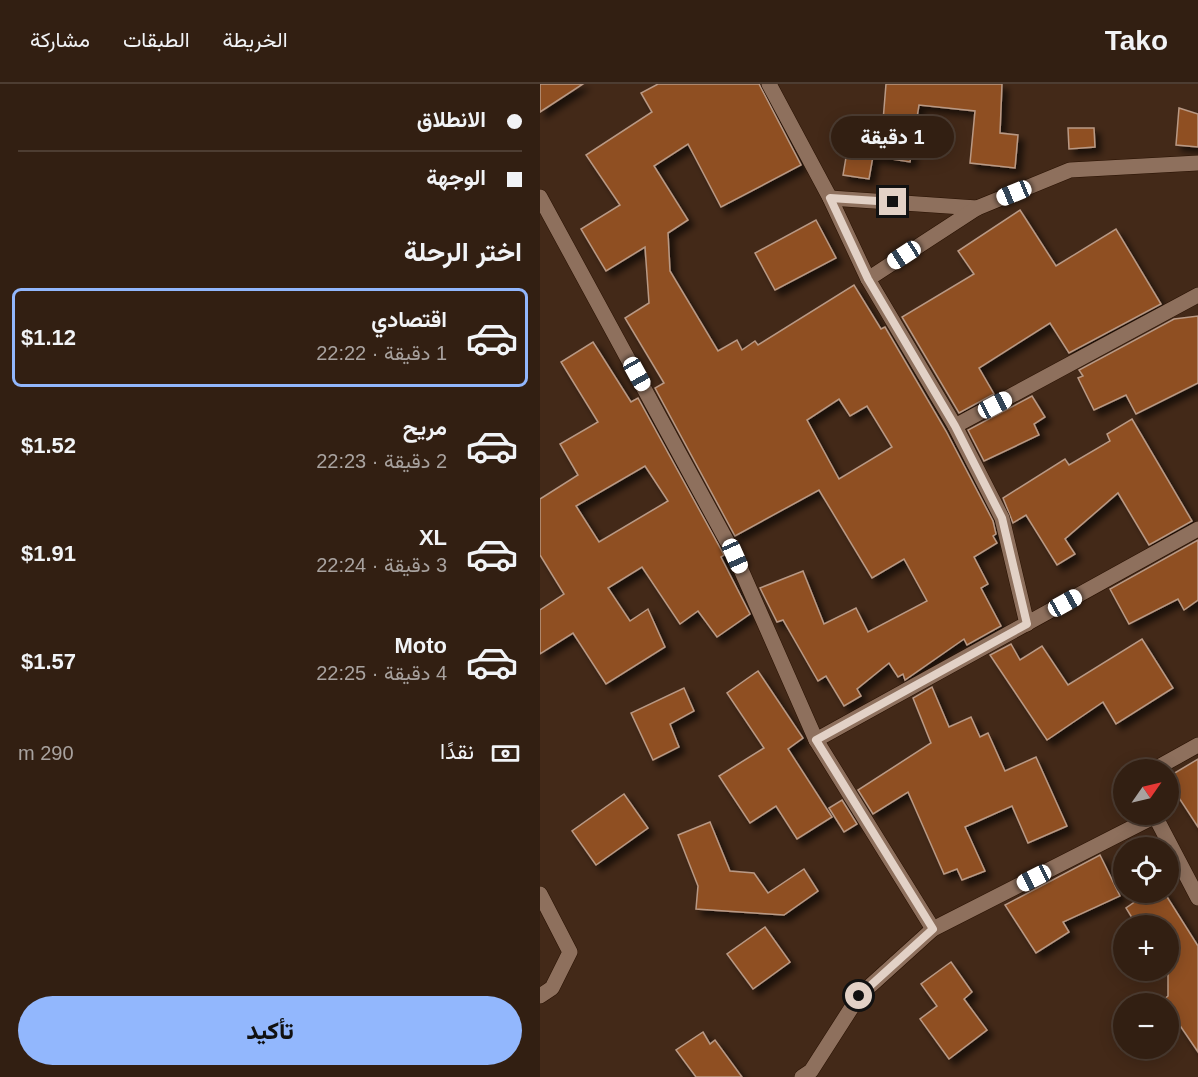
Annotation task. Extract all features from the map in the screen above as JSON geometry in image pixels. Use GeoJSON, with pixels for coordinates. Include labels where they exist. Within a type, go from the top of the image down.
{"type":"FeatureCollection","features":[{"type":"Feature","properties":{"kind":"street"},"geometry":{"type":"LineString","coordinates":[[769,84],[830,198],[868,279],[955,426],[1002,518],[1027,624]]}},
{"type":"Feature","properties":{"kind":"street"},"geometry":{"type":"LineString","coordinates":[[868,279],[977,208],[1070,170],[1198,163]]}},
{"type":"Feature","properties":{"kind":"street"},"geometry":{"type":"LineString","coordinates":[[540,196],[735,556],[816,740],[933,929]]}},
{"type":"Feature","properties":{"kind":"street"},"geometry":{"type":"LineString","coordinates":[[830,198],[977,208]]}},
{"type":"Feature","properties":{"kind":"street"},"geometry":{"type":"LineString","coordinates":[[955,426],[1198,295]]}},
{"type":"Feature","properties":{"kind":"street"},"geometry":{"type":"LineString","coordinates":[[816,740],[1198,529]]}},
{"type":"Feature","properties":{"kind":"street"},"geometry":{"type":"LineString","coordinates":[[1173,759],[1198,745]]}},
{"type":"Feature","properties":{"kind":"street"},"geometry":{"type":"LineString","coordinates":[[802,1077],[811,1071],[859,996],[933,929],[1135,825]]}},
{"type":"Feature","properties":{"kind":"street"},"geometry":{"type":"LineString","coordinates":[[1159,825],[1198,898]]}},
{"type":"Feature","properties":{"kind":"street"},"geometry":{"type":"LineString","coordinates":[[540,894],[570,952],[552,988],[540,996]]}},
{"type":"Feature","properties":{"kind":"building"},"geometry":{"type":"Polygon","coordinates":[[[540,84],[583,84],[540,112],[540,84]]]}},
{"type":"Feature","properties":{"kind":"building"},"geometry":{"type":"Polygon","coordinates":[[[658,84],[759,84],[801,165],[721,207],[688,144],[654,166],[688,220],[668,233],[670,271],[718,351],[737,340],[742,350],[755,341],[758,345],[854,285],[881,329],[885,327],[946,431],[993,521],[996,534],[993,536],[997,543],[974,557],[988,584],[981,588],[1001,626],[967,645],[964,639],[905,680],[903,674],[898,677],[889,663],[857,689],[861,696],[844,706],[826,676],[818,681],[783,620],[777,622],[760,588],[803,571],[824,624],[856,608],[868,632],[927,601],[904,559],[872,578],[819,490],[735,536],[655,388],[664,383],[625,318],[649,303],[645,247],[606,271],[581,229],[620,205],[586,155],[652,112],[641,93],[658,84]],[[839,399],[807,420],[839,479],[892,447],[867,406],[850,416],[839,399]]]}},
{"type":"Feature","properties":{"kind":"building"},"geometry":{"type":"Polygon","coordinates":[[[886,84],[1002,84],[1000,133],[1018,135],[1015,168],[970,163],[975,111],[919,105],[910,162],[873,156],[869,179],[843,175],[853,116],[883,121],[886,84]]]}},
{"type":"Feature","properties":{"kind":"building"},"geometry":{"type":"Polygon","coordinates":[[[1179,108],[1198,114],[1198,147],[1176,145],[1179,108]]]}},
{"type":"Feature","properties":{"kind":"building"},"geometry":{"type":"Polygon","coordinates":[[[1068,128],[1094,128],[1095,147],[1069,149],[1068,128]]]}},
{"type":"Feature","properties":{"kind":"building"},"geometry":{"type":"Polygon","coordinates":[[[1020,210],[1056,266],[1116,229],[1161,304],[1069,353],[1050,323],[979,368],[994,394],[959,413],[902,317],[974,274],[958,251],[1020,210]]]}},
{"type":"Feature","properties":{"kind":"building"},"geometry":{"type":"Polygon","coordinates":[[[816,220],[836,258],[775,290],[755,253],[816,220]]]}},
{"type":"Feature","properties":{"kind":"building"},"geometry":{"type":"Polygon","coordinates":[[[1198,316],[1198,383],[1136,414],[1126,395],[1094,410],[1078,378],[1083,376],[1079,370],[1174,319],[1198,316]]]}},
{"type":"Feature","properties":{"kind":"building"},"geometry":{"type":"Polygon","coordinates":[[[593,342],[631,402],[638,398],[724,555],[721,557],[750,614],[717,637],[698,611],[680,624],[642,567],[608,588],[630,621],[648,609],[665,647],[606,684],[573,633],[540,654],[540,610],[564,594],[540,555],[540,499],[578,475],[560,444],[598,422],[561,362],[593,342]],[[645,466],[576,506],[599,542],[668,501],[645,466]]]}},
{"type":"Feature","properties":{"kind":"building"},"geometry":{"type":"Polygon","coordinates":[[[1032,396],[1045,417],[1034,424],[1039,435],[984,461],[968,430],[1032,396]]]}},
{"type":"Feature","properties":{"kind":"building"},"geometry":{"type":"Polygon","coordinates":[[[1132,419],[1192,521],[1149,545],[1118,493],[1065,539],[1075,554],[1057,565],[1026,515],[1013,523],[1003,498],[1065,459],[1069,465],[1110,441],[1107,434],[1132,419]]]}},
{"type":"Feature","properties":{"kind":"building"},"geometry":{"type":"Polygon","coordinates":[[[1198,540],[1198,600],[1184,610],[1178,599],[1129,624],[1110,589],[1198,540]]]}},
{"type":"Feature","properties":{"kind":"building"},"geometry":{"type":"Polygon","coordinates":[[[1142,639],[1173,688],[1116,724],[1103,702],[1047,740],[990,655],[1011,644],[1020,660],[1042,646],[1068,685],[1142,639]]]}},
{"type":"Feature","properties":{"kind":"building"},"geometry":{"type":"Polygon","coordinates":[[[758,671],[803,738],[788,749],[832,817],[797,839],[776,806],[750,823],[719,776],[764,748],[727,693],[758,671]]]}},
{"type":"Feature","properties":{"kind":"building"},"geometry":{"type":"Polygon","coordinates":[[[932,687],[949,727],[971,717],[980,737],[988,733],[1005,771],[1036,757],[1067,826],[1028,843],[1012,806],[965,827],[985,871],[962,880],[957,869],[944,874],[908,792],[873,814],[858,790],[931,743],[913,698],[932,687]]]}},
{"type":"Feature","properties":{"kind":"building"},"geometry":{"type":"Polygon","coordinates":[[[684,688],[694,711],[670,724],[679,747],[653,760],[631,713],[684,688]]]}},
{"type":"Feature","properties":{"kind":"building"},"geometry":{"type":"Polygon","coordinates":[[[1198,759],[1198,827],[1179,798],[1179,770],[1198,759]]]}},
{"type":"Feature","properties":{"kind":"building"},"geometry":{"type":"Polygon","coordinates":[[[624,794],[648,828],[596,865],[572,831],[624,794]]]}},
{"type":"Feature","properties":{"kind":"building"},"geometry":{"type":"Polygon","coordinates":[[[842,800],[857,824],[844,832],[829,808],[842,800]]]}},
{"type":"Feature","properties":{"kind":"building"},"geometry":{"type":"Polygon","coordinates":[[[710,822],[730,871],[754,873],[768,893],[804,869],[818,891],[784,915],[696,909],[698,886],[678,835],[710,822]]]}},
{"type":"Feature","properties":{"kind":"building"},"geometry":{"type":"Polygon","coordinates":[[[1100,855],[1113,882],[1113,899],[1063,922],[1069,932],[1036,953],[1005,905],[1100,855]]]}},
{"type":"Feature","properties":{"kind":"building"},"geometry":{"type":"Polygon","coordinates":[[[1133,903],[1171,903],[1178,915],[1130,915],[1126,908],[1133,903]]]}},
{"type":"Feature","properties":{"kind":"building"},"geometry":{"type":"Polygon","coordinates":[[[1179,916],[1198,946],[1198,1052],[1179,1024],[1179,993],[1168,993],[1168,981],[1179,981],[1179,916]]]}},
{"type":"Feature","properties":{"kind":"building"},"geometry":{"type":"Polygon","coordinates":[[[765,927],[790,962],[753,989],[727,954],[765,927]]]}},
{"type":"Feature","properties":{"kind":"building"},"geometry":{"type":"Polygon","coordinates":[[[951,962],[972,992],[964,999],[987,1030],[949,1059],[920,1019],[937,1006],[921,984],[951,962]]]}},
{"type":"Feature","properties":{"kind":"building"},"geometry":{"type":"Polygon","coordinates":[[[703,1032],[710,1044],[715,1040],[742,1077],[696,1077],[676,1050],[703,1032]]]}},
{"type":"Feature","properties":{"kind":"route"},"geometry":{"type":"LineString","coordinates":[[859,996],[933,929],[816,740],[1027,624],[1002,518],[955,426],[868,279],[830,198],[893,202]]}}]}
